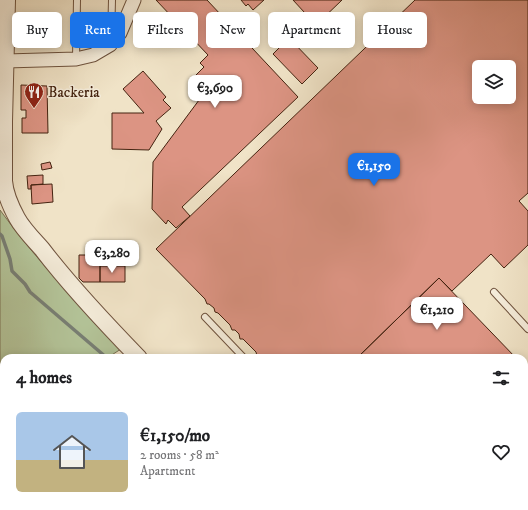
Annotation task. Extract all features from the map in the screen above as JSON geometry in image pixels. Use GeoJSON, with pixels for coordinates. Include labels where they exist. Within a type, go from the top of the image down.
{"type":"FeatureCollection","features":[{"type":"Feature","properties":{"kind":"street"},"geometry":{"type":"LineString","coordinates":[[8,0],[3,61],[4,128],[2,186],[18,220],[53,264],[135,354]]}},
{"type":"Feature","properties":{"kind":"street"},"geometry":{"type":"LineString","coordinates":[[125,21],[134,0]]}},
{"type":"Feature","properties":{"kind":"street"},"geometry":{"type":"LineString","coordinates":[[3,61],[76,59],[93,54],[104,48]]}},
{"type":"Feature","properties":{"kind":"lane"},"geometry":{"type":"LineString","coordinates":[[76,59],[77,0]]}},
{"type":"Feature","properties":{"kind":"lane"},"geometry":{"type":"LineString","coordinates":[[111,12],[112,0]]}},
{"type":"Feature","properties":{"kind":"lane"},"geometry":{"type":"LineString","coordinates":[[494,292],[528,329]]}},
{"type":"Feature","properties":{"kind":"lane"},"geometry":{"type":"LineString","coordinates":[[205,317],[240,354]]}},
{"type":"Feature","properties":{"kind":"green space"},"geometry":{"type":"Polygon","coordinates":[[[0,210],[43,264],[121,349],[113,354],[0,354],[0,210]]]}},
{"type":"Feature","properties":{"kind":"building"},"geometry":{"type":"Polygon","coordinates":[[[156,0],[207,0],[218,12],[206,12],[206,48],[252,48],[298,97],[182,207],[190,216],[176,228],[168,220],[166,224],[152,209],[153,162],[205,92],[193,78],[204,67],[200,63],[208,55],[198,44],[198,12],[167,12],[156,0]]]}},
{"type":"Feature","properties":{"kind":"building"},"geometry":{"type":"Polygon","coordinates":[[[241,0],[264,0],[253,10],[248,4],[246,6],[241,0]]]}},
{"type":"Feature","properties":{"kind":"building"},"geometry":{"type":"Polygon","coordinates":[[[293,0],[342,0],[330,12],[304,12],[293,0]]]}},
{"type":"Feature","properties":{"kind":"building"},"geometry":{"type":"Polygon","coordinates":[[[415,0],[528,0],[528,193],[519,201],[528,211],[528,245],[504,268],[491,254],[452,291],[439,278],[361,354],[256,354],[243,339],[240,339],[239,334],[235,330],[232,330],[230,325],[218,313],[215,312],[214,308],[207,304],[205,299],[156,249],[365,48],[427,48],[427,12],[403,12],[415,0]]]}},
{"type":"Feature","properties":{"kind":"building"},"geometry":{"type":"Polygon","coordinates":[[[279,48],[299,48],[318,68],[302,84],[273,54],[279,48]]]}},
{"type":"Feature","properties":{"kind":"building"},"geometry":{"type":"Polygon","coordinates":[[[143,71],[166,97],[163,100],[171,108],[156,121],[162,129],[149,150],[112,149],[112,113],[144,113],[123,89],[143,71]]]}},
{"type":"Feature","properties":{"kind":"building","name":"Backeria"},"geometry":{"type":"Polygon","coordinates":[[[21,85],[47,86],[48,133],[22,133],[22,118],[26,118],[26,110],[21,110],[21,85]]]}},
{"type":"Feature","properties":{"kind":"building"},"geometry":{"type":"Polygon","coordinates":[[[50,162],[52,168],[42,170],[41,164],[50,162]]]}},
{"type":"Feature","properties":{"kind":"building"},"geometry":{"type":"Polygon","coordinates":[[[43,175],[43,184],[31,185],[31,189],[28,189],[27,176],[43,175]]]}},
{"type":"Feature","properties":{"kind":"building"},"geometry":{"type":"Polygon","coordinates":[[[52,184],[53,202],[32,204],[31,185],[52,184]]]}},
{"type":"Feature","properties":{"kind":"building"},"geometry":{"type":"Polygon","coordinates":[[[79,255],[100,255],[100,282],[83,282],[79,278],[79,255]]]}},
{"type":"Feature","properties":{"kind":"building"},"geometry":{"type":"Polygon","coordinates":[[[100,266],[125,266],[125,282],[100,282],[100,266]]]}},
{"type":"Feature","properties":{"kind":"building"},"geometry":{"type":"Polygon","coordinates":[[[439,278],[512,354],[361,354],[439,278]]]}},
{"type":"Feature","properties":{"kind":"waterway"},"geometry":{"type":"LineString","coordinates":[[0,234],[10,259],[12,271],[25,284],[30,292],[102,354]]}},
{"type":"Feature","properties":{"kind":"place","name":"Backeria"},"geometry":{"type":"Point","coordinates":[34,109]}}]}
